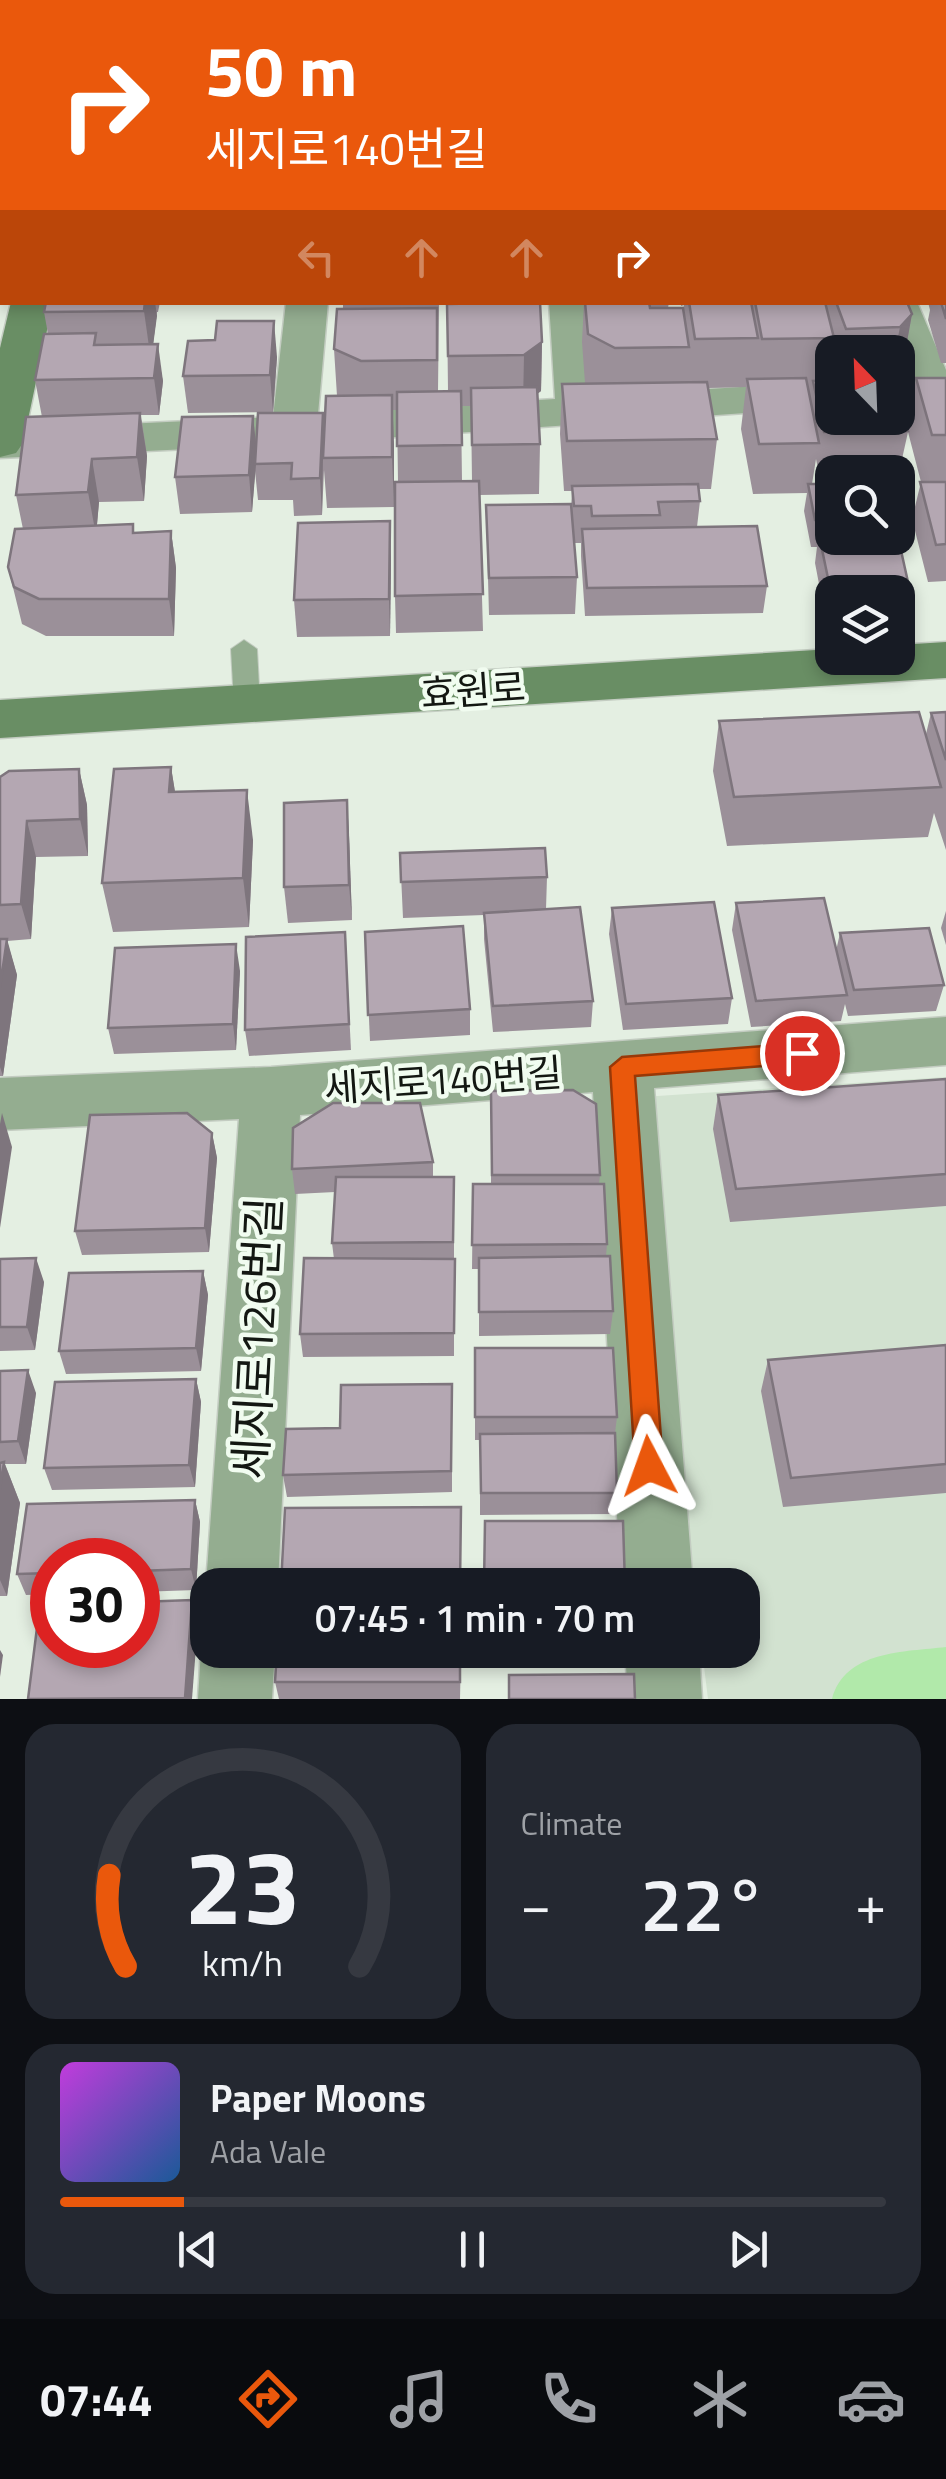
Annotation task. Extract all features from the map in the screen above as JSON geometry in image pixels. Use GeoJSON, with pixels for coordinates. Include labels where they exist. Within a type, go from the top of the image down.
{"type":"FeatureCollection","features":[{"type":"Feature","properties":{"kind":"street"},"geometry":{"type":"LineString","coordinates":[[31,305],[0,443],[294,430],[815,395]]}},
{"type":"Feature","properties":{"kind":"street"},"geometry":{"type":"LineString","coordinates":[[294,430],[308,305]]}},
{"type":"Feature","properties":{"kind":"street"},"geometry":{"type":"LineString","coordinates":[[570,305],[578,410]]}},
{"type":"Feature","properties":{"kind":"street"},"geometry":{"type":"LineString","coordinates":[[897,305],[925,388]]}},
{"type":"Feature","properties":{"kind":"street","name":"효원로"},"geometry":{"type":"LineString","coordinates":[[0,720],[946,660]]}},
{"type":"Feature","properties":{"kind":"street","name":"세지로140번길"},"geometry":{"type":"LineString","coordinates":[[0,1104],[271,1092],[946,1041]]}},
{"type":"Feature","properties":{"kind":"street"},"geometry":{"type":"LineString","coordinates":[[622,1067],[656,1568]]}},
{"type":"Feature","properties":{"kind":"street","name":"세지로126번길"},"geometry":{"type":"LineString","coordinates":[[243,1568],[271,1092]]}},
{"type":"Feature","properties":{"kind":"street"},"geometry":{"type":"LineString","coordinates":[[236,1699],[237,1668]]}},
{"type":"Feature","properties":{"kind":"street"},"geometry":{"type":"LineString","coordinates":[[663,1668],[665,1699]]}},
{"type":"Feature","properties":{"kind":"lane"},"geometry":{"type":"LineString","coordinates":[[244,648],[247,704]]}},
{"type":"Feature","properties":{"kind":"shaded area"},"geometry":{"type":"Polygon","coordinates":[[[946,1077],[946,1699],[708,1699],[704,1668],[760,1668],[760,1568],[693,1568],[642,1097],[946,1077]]]}},
{"type":"Feature","properties":{"kind":"green space"},"geometry":{"type":"Polygon","coordinates":[[[946,1647],[946,1699],[832,1699],[839,1683],[863,1662],[895,1653],[946,1647]]]}},
{"type":"Feature","properties":{"kind":"building"},"geometry":{"type":"Polygon","coordinates":[[[45,305],[145,305],[144,311],[44,312],[45,305]]]}},
{"type":"Feature","properties":{"kind":"building"},"geometry":{"type":"Polygon","coordinates":[[[447,305],[540,305],[542,342],[524,355],[448,356],[447,305]]]}},
{"type":"Feature","properties":{"kind":"building"},"geometry":{"type":"Polygon","coordinates":[[[585,305],[683,308],[689,347],[615,348],[588,334],[585,305]]]}},
{"type":"Feature","properties":{"kind":"building"},"geometry":{"type":"Polygon","coordinates":[[[689,305],[752,305],[758,338],[695,339],[689,305]]]}},
{"type":"Feature","properties":{"kind":"building"},"geometry":{"type":"Polygon","coordinates":[[[756,305],[826,305],[833,335],[815,335],[815,338],[762,339],[756,305]]]}},
{"type":"Feature","properties":{"kind":"building"},"geometry":{"type":"Polygon","coordinates":[[[837,305],[908,305],[912,314],[900,327],[846,329],[837,305]]]}},
{"type":"Feature","properties":{"kind":"building"},"geometry":{"type":"Polygon","coordinates":[[[437,308],[437,360],[361,361],[334,349],[337,309],[437,308]]]}},
{"type":"Feature","properties":{"kind":"building"},"geometry":{"type":"Polygon","coordinates":[[[217,321],[274,321],[270,375],[183,376],[188,341],[215,340],[217,321]]]}},
{"type":"Feature","properties":{"kind":"building"},"geometry":{"type":"Polygon","coordinates":[[[96,333],[94,345],[158,344],[154,378],[35,380],[44,334],[96,333]]]}},
{"type":"Feature","properties":{"kind":"building"},"geometry":{"type":"Polygon","coordinates":[[[806,378],[819,443],[759,444],[747,379],[806,378]]]}},
{"type":"Feature","properties":{"kind":"building"},"geometry":{"type":"Polygon","coordinates":[[[916,378],[946,378],[946,435],[932,435],[916,378]]]}},
{"type":"Feature","properties":{"kind":"building"},"geometry":{"type":"Polygon","coordinates":[[[707,382],[717,439],[567,441],[562,384],[707,382]]]}},
{"type":"Feature","properties":{"kind":"building"},"geometry":{"type":"Polygon","coordinates":[[[537,387],[540,444],[472,445],[471,388],[537,387]]]}},
{"type":"Feature","properties":{"kind":"building"},"geometry":{"type":"Polygon","coordinates":[[[461,391],[462,445],[397,446],[397,392],[461,391]]]}},
{"type":"Feature","properties":{"kind":"building"},"geometry":{"type":"Polygon","coordinates":[[[392,395],[392,457],[323,458],[326,396],[392,395]]]}},
{"type":"Feature","properties":{"kind":"building"},"geometry":{"type":"Polygon","coordinates":[[[140,413],[137,457],[92,459],[88,492],[16,495],[26,417],[140,413]]]}},
{"type":"Feature","properties":{"kind":"building"},"geometry":{"type":"Polygon","coordinates":[[[258,413],[323,413],[320,478],[291,479],[292,463],[255,464],[258,413]]]}},
{"type":"Feature","properties":{"kind":"building"},"geometry":{"type":"Polygon","coordinates":[[[253,416],[249,475],[175,477],[182,417],[253,416]]]}},
{"type":"Feature","properties":{"kind":"building"},"geometry":{"type":"Polygon","coordinates":[[[479,481],[483,594],[395,596],[395,482],[479,481]]]}},
{"type":"Feature","properties":{"kind":"building"},"geometry":{"type":"Polygon","coordinates":[[[920,482],[946,482],[946,544],[936,545],[920,482]]]}},
{"type":"Feature","properties":{"kind":"building"},"geometry":{"type":"Polygon","coordinates":[[[698,484],[700,501],[658,502],[660,515],[592,516],[591,506],[574,506],[572,486],[698,484]]]}},
{"type":"Feature","properties":{"kind":"building"},"geometry":{"type":"Polygon","coordinates":[[[808,484],[815,484],[815,520],[808,484]]]}},
{"type":"Feature","properties":{"kind":"building"},"geometry":{"type":"Polygon","coordinates":[[[571,504],[577,577],[489,578],[486,505],[571,504]]]}},
{"type":"Feature","properties":{"kind":"building"},"geometry":{"type":"Polygon","coordinates":[[[390,521],[389,599],[294,600],[298,523],[390,521]]]}},
{"type":"Feature","properties":{"kind":"building"},"geometry":{"type":"Polygon","coordinates":[[[133,524],[133,533],[171,531],[169,599],[39,599],[14,587],[8,567],[15,529],[133,524]]]}},
{"type":"Feature","properties":{"kind":"building"},"geometry":{"type":"Polygon","coordinates":[[[757,526],[767,586],[587,588],[582,529],[757,526]]]}},
{"type":"Feature","properties":{"kind":"building"},"geometry":{"type":"Polygon","coordinates":[[[823,555],[902,555],[906,575],[827,575],[823,555]]]}},
{"type":"Feature","properties":{"kind":"building"},"geometry":{"type":"Polygon","coordinates":[[[919,712],[941,787],[734,797],[719,721],[919,712]]]}},
{"type":"Feature","properties":{"kind":"building"},"geometry":{"type":"Polygon","coordinates":[[[946,712],[946,760],[931,713],[946,712]]]}},
{"type":"Feature","properties":{"kind":"building"},"geometry":{"type":"Polygon","coordinates":[[[171,767],[169,792],[247,790],[243,878],[102,883],[114,769],[171,767]]]}},
{"type":"Feature","properties":{"kind":"building"},"geometry":{"type":"Polygon","coordinates":[[[79,769],[80,819],[27,821],[21,904],[0,905],[0,777],[9,771],[79,769]]]}},
{"type":"Feature","properties":{"kind":"building"},"geometry":{"type":"Polygon","coordinates":[[[347,800],[349,885],[284,887],[284,803],[347,800]]]}},
{"type":"Feature","properties":{"kind":"building"},"geometry":{"type":"Polygon","coordinates":[[[545,848],[547,877],[401,882],[400,853],[545,848]]]}},
{"type":"Feature","properties":{"kind":"building"},"geometry":{"type":"Polygon","coordinates":[[[824,898],[847,995],[756,1001],[736,903],[824,898]]]}},
{"type":"Feature","properties":{"kind":"building"},"geometry":{"type":"Polygon","coordinates":[[[714,902],[732,998],[626,1004],[612,908],[714,902]]]}},
{"type":"Feature","properties":{"kind":"building"},"geometry":{"type":"Polygon","coordinates":[[[580,907],[593,1001],[493,1006],[484,913],[580,907]]]}},
{"type":"Feature","properties":{"kind":"building"},"geometry":{"type":"Polygon","coordinates":[[[463,926],[470,1009],[368,1015],[365,932],[463,926]]]}},
{"type":"Feature","properties":{"kind":"building"},"geometry":{"type":"Polygon","coordinates":[[[929,928],[944,985],[854,990],[840,933],[929,928]]]}},
{"type":"Feature","properties":{"kind":"building"},"geometry":{"type":"Polygon","coordinates":[[[345,932],[349,1024],[245,1030],[246,937],[345,932]]]}},
{"type":"Feature","properties":{"kind":"building"},"geometry":{"type":"Polygon","coordinates":[[[0,939],[7,939],[0,987],[0,939]]]}},
{"type":"Feature","properties":{"kind":"building"},"geometry":{"type":"Polygon","coordinates":[[[236,944],[233,1024],[108,1028],[115,948],[236,944]]]}},
{"type":"Feature","properties":{"kind":"building"},"geometry":{"type":"Polygon","coordinates":[[[946,1079],[946,1174],[736,1189],[718,1095],[946,1079]]]}},
{"type":"Feature","properties":{"kind":"building"},"geometry":{"type":"Polygon","coordinates":[[[573,1090],[596,1104],[600,1175],[492,1175],[491,1091],[573,1090]]]}},
{"type":"Feature","properties":{"kind":"building"},"geometry":{"type":"Polygon","coordinates":[[[333,1103],[420,1103],[433,1162],[292,1169],[293,1128],[333,1103]]]}},
{"type":"Feature","properties":{"kind":"building"},"geometry":{"type":"Polygon","coordinates":[[[187,1113],[212,1133],[205,1228],[75,1231],[90,1115],[187,1113]]]}},
{"type":"Feature","properties":{"kind":"building"},"geometry":{"type":"Polygon","coordinates":[[[336,1177],[454,1177],[453,1242],[332,1243],[336,1177]]]}},
{"type":"Feature","properties":{"kind":"building"},"geometry":{"type":"Polygon","coordinates":[[[473,1184],[604,1184],[607,1244],[472,1245],[473,1184]]]}},
{"type":"Feature","properties":{"kind":"building"},"geometry":{"type":"Polygon","coordinates":[[[610,1256],[613,1311],[479,1312],[479,1258],[610,1256]]]}},
{"type":"Feature","properties":{"kind":"building"},"geometry":{"type":"Polygon","coordinates":[[[36,1258],[27,1327],[0,1327],[0,1259],[36,1258]]]}},
{"type":"Feature","properties":{"kind":"building"},"geometry":{"type":"Polygon","coordinates":[[[304,1258],[455,1259],[454,1333],[300,1334],[304,1258]]]}},
{"type":"Feature","properties":{"kind":"building"},"geometry":{"type":"Polygon","coordinates":[[[203,1271],[196,1348],[59,1351],[69,1273],[203,1271]]]}},
{"type":"Feature","properties":{"kind":"building"},"geometry":{"type":"Polygon","coordinates":[[[946,1345],[946,1464],[791,1478],[768,1360],[946,1345]]]}},
{"type":"Feature","properties":{"kind":"building"},"geometry":{"type":"Polygon","coordinates":[[[475,1348],[613,1348],[617,1417],[475,1417],[475,1348]]]}},
{"type":"Feature","properties":{"kind":"building"},"geometry":{"type":"Polygon","coordinates":[[[28,1370],[18,1441],[0,1442],[0,1371],[28,1370]]]}},
{"type":"Feature","properties":{"kind":"building"},"geometry":{"type":"Polygon","coordinates":[[[196,1379],[189,1465],[44,1468],[55,1382],[196,1379]]]}},
{"type":"Feature","properties":{"kind":"building"},"geometry":{"type":"Polygon","coordinates":[[[452,1384],[451,1471],[283,1475],[286,1429],[340,1428],[341,1385],[452,1384]]]}},
{"type":"Feature","properties":{"kind":"building"},"geometry":{"type":"Polygon","coordinates":[[[615,1433],[617,1493],[481,1493],[480,1434],[615,1433]]]}},
{"type":"Feature","properties":{"kind":"building"},"geometry":{"type":"Polygon","coordinates":[[[195,1500],[191,1568],[160,1570],[160,1538],[30,1538],[30,1574],[17,1574],[27,1504],[195,1500]]]}},
{"type":"Feature","properties":{"kind":"building"},"geometry":{"type":"Polygon","coordinates":[[[461,1507],[460,1568],[282,1568],[285,1508],[461,1507]]]}},
{"type":"Feature","properties":{"kind":"building"},"geometry":{"type":"Polygon","coordinates":[[[485,1521],[623,1521],[624,1568],[484,1568],[485,1521]]]}},
{"type":"Feature","properties":{"kind":"building"},"geometry":{"type":"Polygon","coordinates":[[[190,1600],[185,1698],[28,1699],[32,1668],[160,1668],[160,1601],[190,1600]]]}},
{"type":"Feature","properties":{"kind":"building"},"geometry":{"type":"Polygon","coordinates":[[[276,1668],[460,1668],[460,1682],[275,1682],[276,1668]]]}},
{"type":"Feature","properties":{"kind":"building"},"geometry":{"type":"Polygon","coordinates":[[[634,1674],[635,1699],[509,1699],[509,1675],[634,1674]]]}},
{"type":"Feature","properties":{"kind":"route"},"geometry":{"type":"LineString","coordinates":[[649,1466],[622,1067],[802,1053]]}}]}
